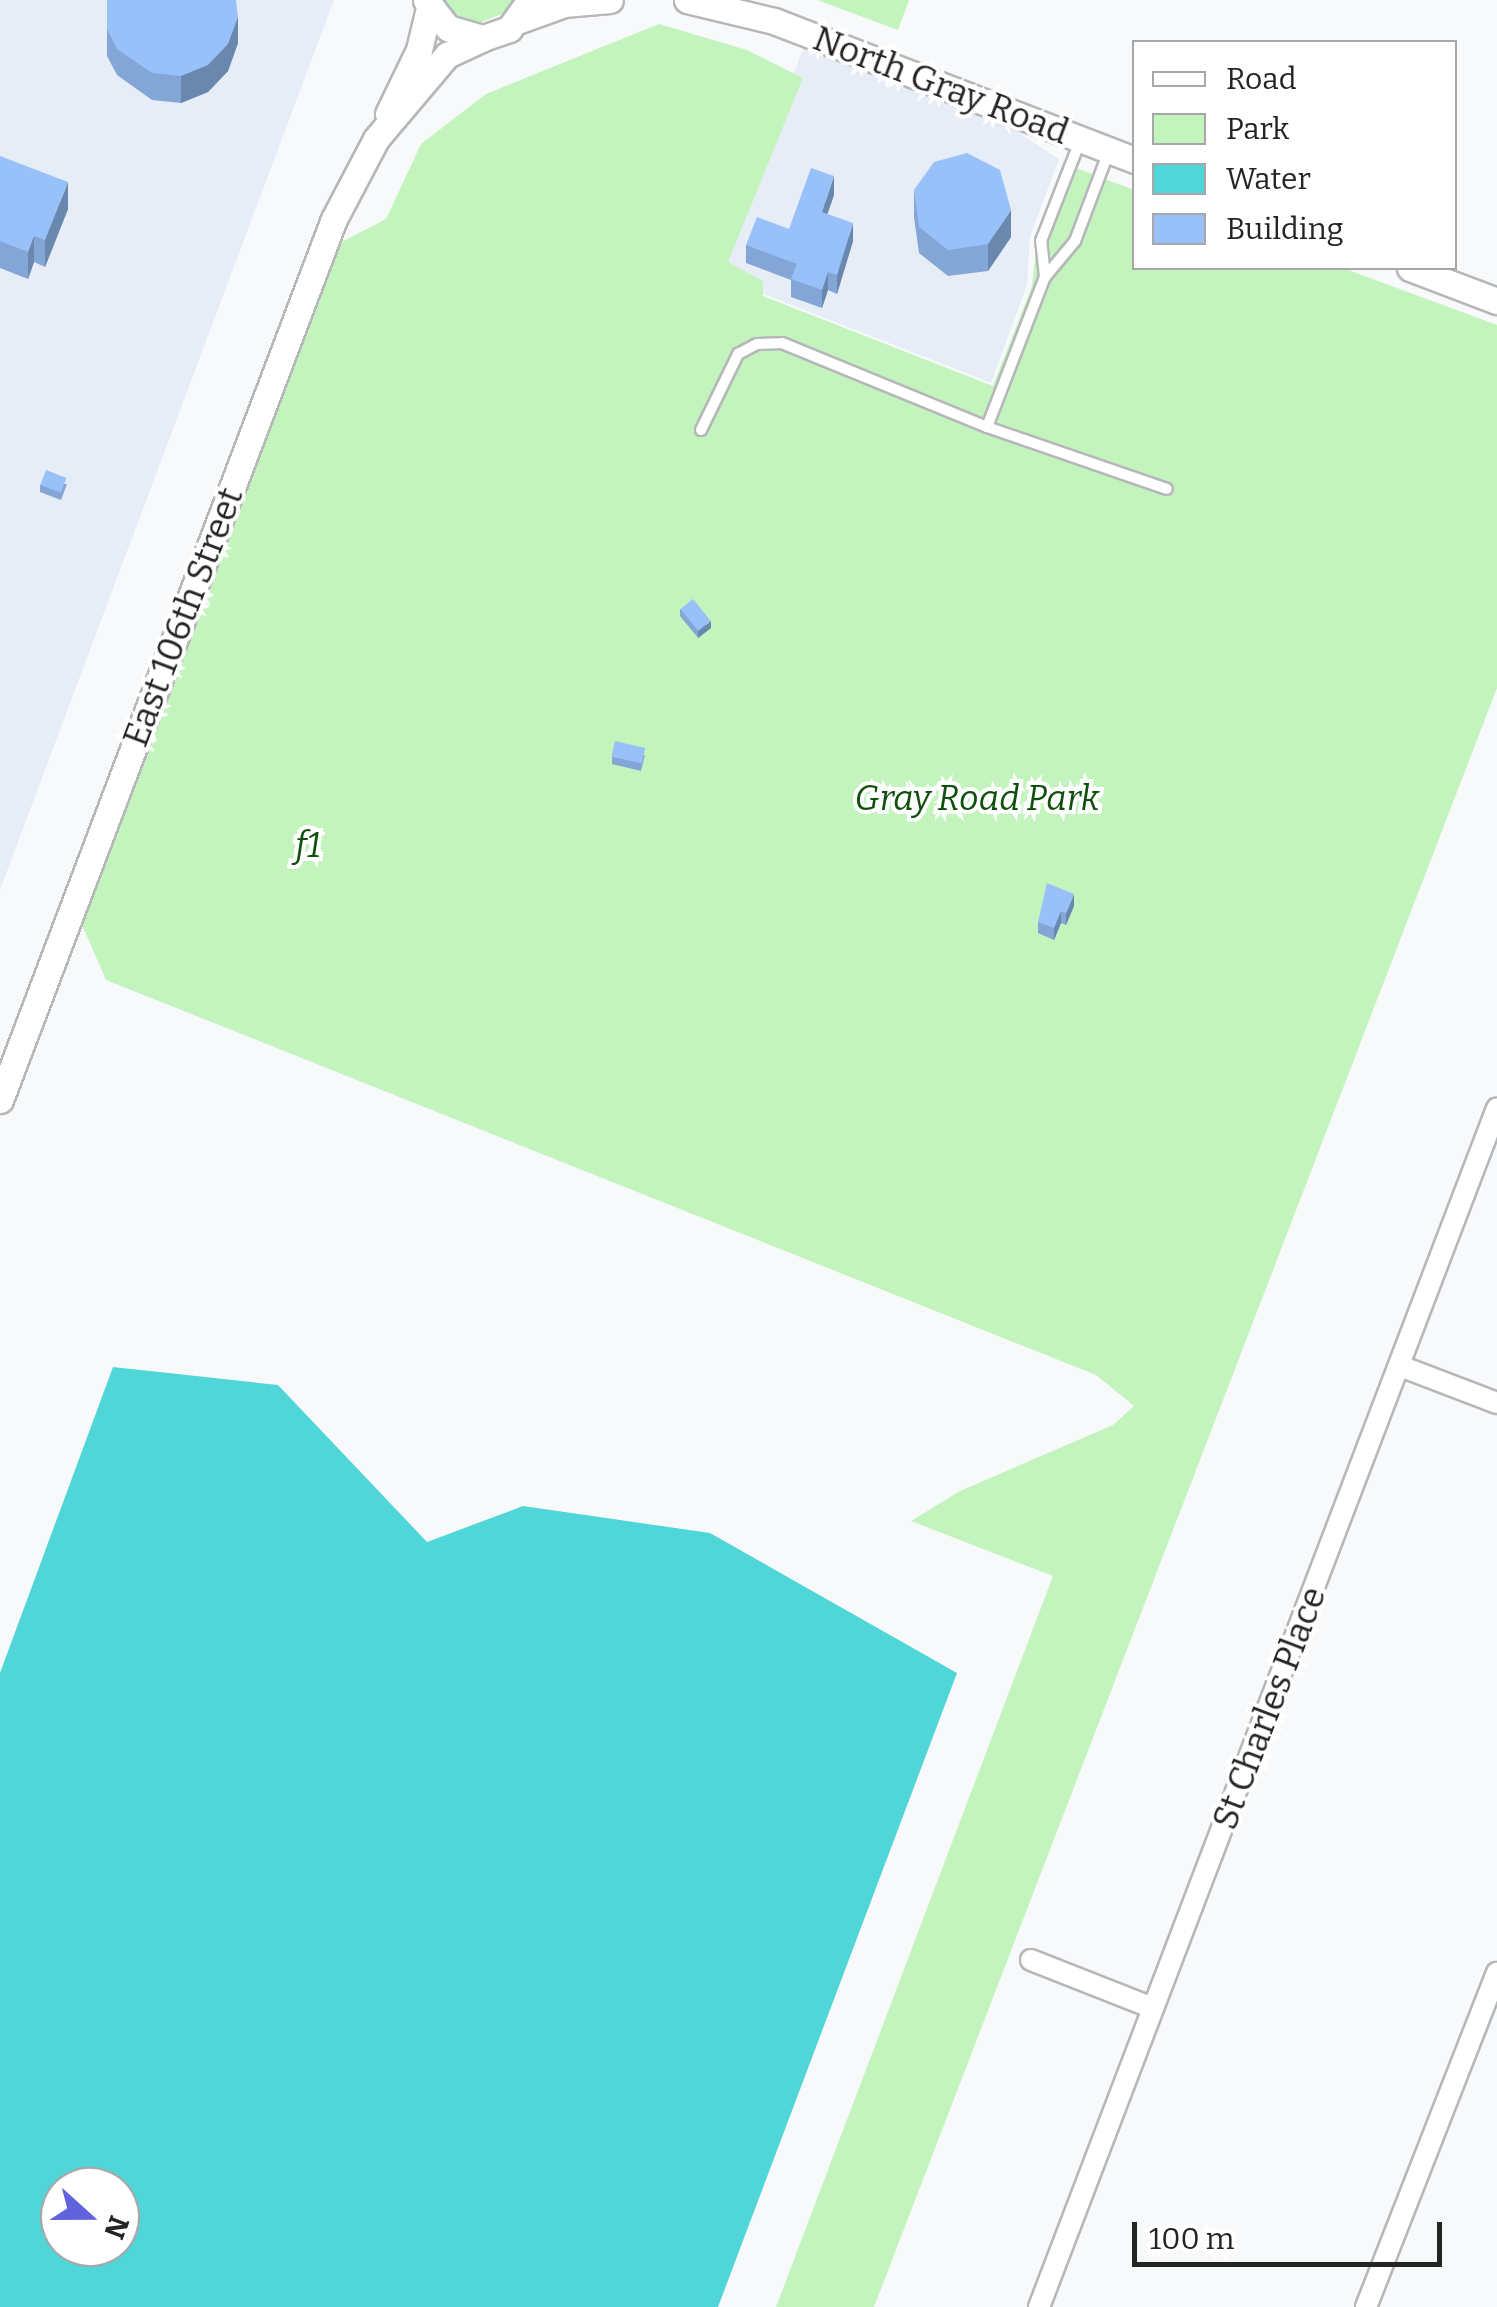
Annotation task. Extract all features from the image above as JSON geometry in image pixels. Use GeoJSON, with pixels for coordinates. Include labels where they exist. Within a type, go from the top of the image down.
{"type":"FeatureCollection","features":[{"type":"Feature","properties":{"kind":"street"},"geometry":{"type":"LineString","coordinates":[[525,10],[610,0]]}},
{"type":"Feature","properties":{"kind":"street","name":"North Gray Road"},"geometry":{"type":"LineString","coordinates":[[688,0],[774,21],[1132,159]]}},
{"type":"Feature","properties":{"kind":"street"},"geometry":{"type":"LineString","coordinates":[[428,4],[456,33],[483,38]]}},
{"type":"Feature","properties":{"kind":"street","name":"East 106th Street"},"geometry":{"type":"LineString","coordinates":[[0,1100],[8,1058],[324,244],[418,50],[428,4]]}},
{"type":"Feature","properties":{"kind":"street","name":"East 106th Street"},"geometry":{"type":"LineString","coordinates":[[376,139],[447,55],[483,38],[525,10]]}},
{"type":"Feature","properties":{"kind":"street"},"geometry":{"type":"LineString","coordinates":[[1415,270],[1497,301]]}},
{"type":"Feature","properties":{"kind":"street","name":"St Charles Place"},"geometry":{"type":"LineString","coordinates":[[1039,2307],[1497,1108]]}},
{"type":"Feature","properties":{"kind":"street"},"geometry":{"type":"LineString","coordinates":[[1400,1366],[1497,1404]]}},
{"type":"Feature","properties":{"kind":"street"},"geometry":{"type":"LineString","coordinates":[[1031,1960],[1153,2008]]}},
{"type":"Feature","properties":{"kind":"street"},"geometry":{"type":"LineString","coordinates":[[1366,2307],[1497,1973]]}},
{"type":"Feature","properties":{"kind":"lane"},"geometry":{"type":"LineString","coordinates":[[1045,277],[1041,241],[1080,140]]}},
{"type":"Feature","properties":{"kind":"lane"},"geometry":{"type":"LineString","coordinates":[[988,427],[1045,277],[1075,241],[1110,150]]}},
{"type":"Feature","properties":{"kind":"lane"},"geometry":{"type":"LineString","coordinates":[[702,430],[738,354],[756,344],[782,343],[988,427],[1167,490]]}},
{"type":"Feature","properties":{"kind":"shaded area"},"geometry":{"type":"Polygon","coordinates":[[[0,0],[334,0],[0,890],[0,0]]]}},
{"type":"Feature","properties":{"kind":"shaded area"},"geometry":{"type":"Polygon","coordinates":[[[804,46],[999,120],[1059,159],[1030,237],[1027,285],[991,383],[717,276],[804,46]]]}},
{"type":"Feature","properties":{"kind":"green space"},"geometry":{"type":"Polygon","coordinates":[[[442,0],[514,0],[502,14],[481,22],[463,20],[442,0]]]}},
{"type":"Feature","properties":{"kind":"green space"},"geometry":{"type":"Polygon","coordinates":[[[817,0],[909,0],[898,30],[817,0]]]}},
{"type":"Feature","properties":{"kind":"green space"},"geometry":{"type":"Polygon","coordinates":[[[659,24],[747,50],[803,78],[728,262],[763,281],[763,296],[993,386],[1032,286],[1038,231],[1063,163],[1132,189],[1132,270],[1348,270],[1497,325],[1497,688],[874,2307],[776,2307],[1053,1576],[911,1521],[960,1491],[1113,1425],[1134,1406],[1096,1375],[106,980],[76,911],[330,248],[386,219],[421,144],[486,94],[659,24]]]}},
{"type":"Feature","properties":{"kind":"water"},"geometry":{"type":"Polygon","coordinates":[[[113,1367],[278,1385],[427,1542],[523,1506],[710,1533],[957,1673],[718,2307],[0,2307],[0,1673],[113,1367]]]}},
{"type":"Feature","properties":{"kind":"building"},"geometry":{"type":"Polygon","coordinates":[[[107,0],[236,0],[238,17],[228,44],[208,65],[181,76],[152,73],[117,49],[107,29],[107,0]]]}},
{"type":"Feature","properties":{"kind":"building"},"geometry":{"type":"Polygon","coordinates":[[[967,153],[1000,170],[1011,210],[988,244],[948,250],[919,227],[914,190],[934,162],[967,153]]]}},
{"type":"Feature","properties":{"kind":"building"},"geometry":{"type":"Polygon","coordinates":[[[0,156],[68,182],[45,240],[34,236],[28,252],[0,241],[0,156]]]}},
{"type":"Feature","properties":{"kind":"building"},"geometry":{"type":"Polygon","coordinates":[[[811,168],[834,176],[822,212],[853,223],[837,275],[828,272],[822,290],[791,279],[797,264],[746,245],[757,217],[789,229],[811,168]]]}},
{"type":"Feature","properties":{"kind":"building"},"geometry":{"type":"Polygon","coordinates":[[[46,470],[67,478],[61,493],[40,485],[46,470]]]}},
{"type":"Feature","properties":{"kind":"building"},"geometry":{"type":"Polygon","coordinates":[[[693,599],[711,621],[698,631],[681,609],[693,599]]]}},
{"type":"Feature","properties":{"kind":"building"},"geometry":{"type":"Polygon","coordinates":[[[615,741],[645,748],[642,764],[611,757],[615,741]]]}},
{"type":"Feature","properties":{"kind":"building"},"geometry":{"type":"Polygon","coordinates":[[[1047,883],[1074,894],[1054,928],[1038,922],[1047,883]]]}},
{"type":"Feature","properties":{"kind":"park label","name":"Gray Road Park"},"geometry":{"type":"Point","coordinates":[977,798]}},
{"type":"Feature","properties":{"kind":"park label","name":"f1"},"geometry":{"type":"Point","coordinates":[308,845]}}]}
